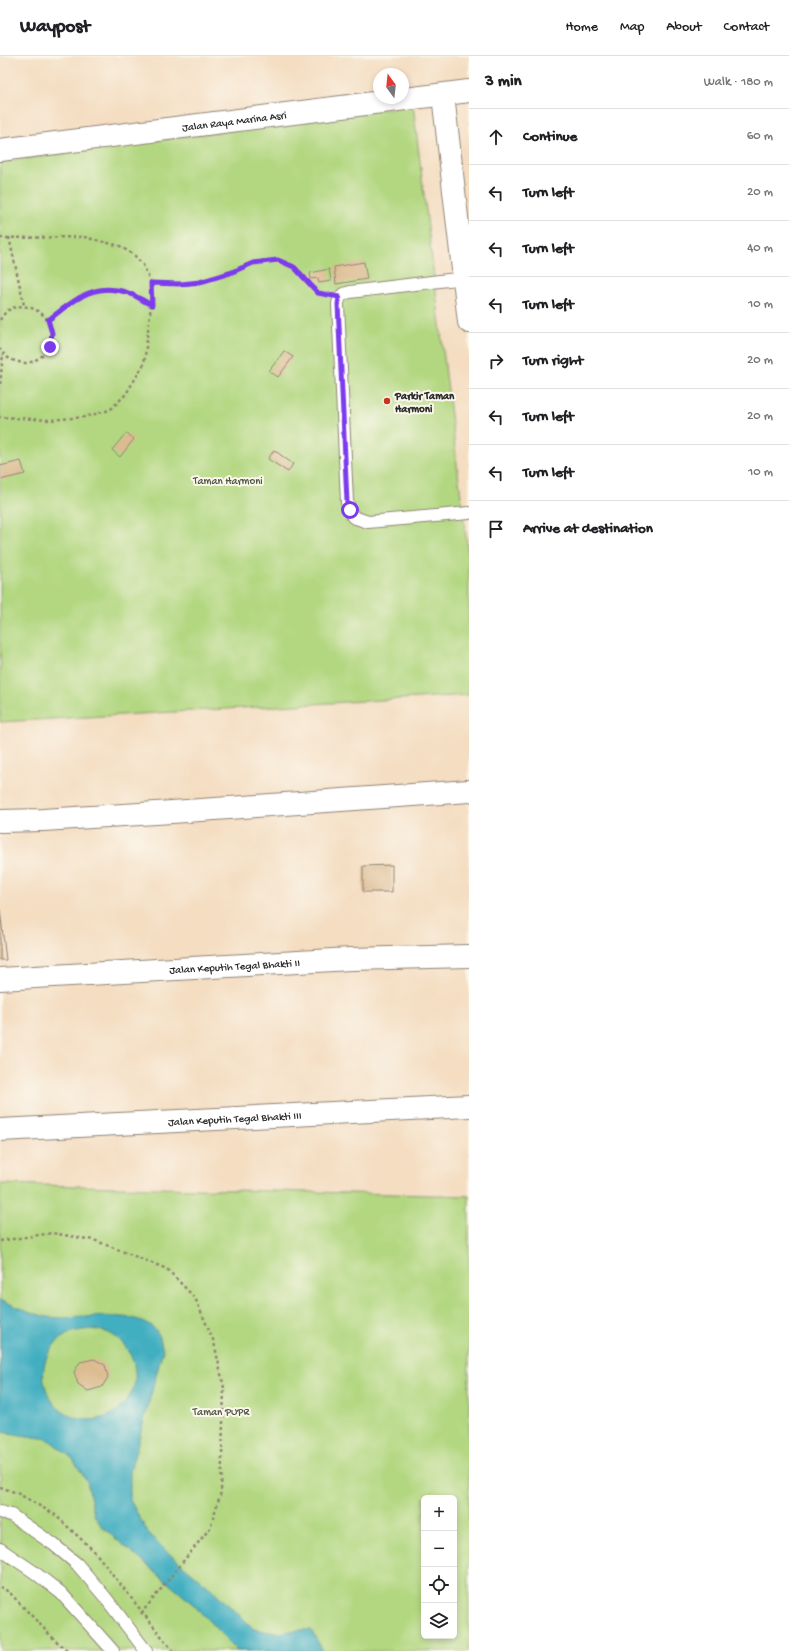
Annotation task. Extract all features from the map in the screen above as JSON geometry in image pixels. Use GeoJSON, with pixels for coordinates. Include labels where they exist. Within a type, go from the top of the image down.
{"type":"FeatureCollection","features":[{"type":"Feature","properties":{"kind":"street","name":"Jalan Raya Marina Asri"},"geometry":{"type":"LineString","coordinates":[[0,150],[469,91]]}},
{"type":"Feature","properties":{"kind":"street"},"geometry":{"type":"LineString","coordinates":[[443,95],[469,322]]}},
{"type":"Feature","properties":{"kind":"street"},"geometry":{"type":"LineString","coordinates":[[0,821],[43,820],[172,812],[469,791]]}},
{"type":"Feature","properties":{"kind":"street","name":"Jalan Keputih Tegal Bhakti II"},"geometry":{"type":"LineString","coordinates":[[0,979],[351,959],[469,956]]}},
{"type":"Feature","properties":{"kind":"street","name":"Jalan Keputih Tegal Bhakti III"},"geometry":{"type":"LineString","coordinates":[[0,1130],[469,1106]]}},
{"type":"Feature","properties":{"kind":"lane"},"geometry":{"type":"LineString","coordinates":[[464,278],[350,292],[342,294],[339,297],[338,304],[347,502],[353,517],[368,522],[469,513]]}},
{"type":"Feature","properties":{"kind":"lane"},"geometry":{"type":"LineString","coordinates":[[0,1512],[11,1515],[53,1544],[77,1564],[105,1597],[146,1651]]}},
{"type":"Feature","properties":{"kind":"lane"},"geometry":{"type":"LineString","coordinates":[[0,1549],[34,1572],[61,1593],[113,1651]]}},
{"type":"Feature","properties":{"kind":"path"},"geometry":{"type":"LineString","coordinates":[[9,237],[24,305]]}},
{"type":"Feature","properties":{"kind":"path"},"geometry":{"type":"LineString","coordinates":[[0,238],[84,237],[120,246],[135,256],[143,265],[151,283],[152,305],[144,364],[126,394],[110,410],[84,417],[50,420],[0,417]]}},
{"type":"Feature","properties":{"kind":"path"},"geometry":{"type":"LineString","coordinates":[[151,283],[181,284],[200,282],[230,273],[253,263],[278,260],[294,267],[318,293],[339,297]]}},
{"type":"Feature","properties":{"kind":"path"},"geometry":{"type":"LineString","coordinates":[[48,320],[81,296],[97,290],[115,290],[128,293],[152,305]]}},
{"type":"Feature","properties":{"kind":"path"},"geometry":{"type":"LineString","coordinates":[[0,349],[3,354],[15,362],[28,363],[41,357],[50,347],[52,333],[48,320],[39,310],[24,305],[13,308],[1,318]]}},
{"type":"Feature","properties":{"kind":"path"},"geometry":{"type":"LineString","coordinates":[[0,384],[3,354]]}},
{"type":"Feature","properties":{"kind":"path"},"geometry":{"type":"LineString","coordinates":[[0,1241],[52,1233],[94,1240],[167,1269],[195,1298],[214,1342],[224,1388],[221,1492],[210,1528],[164,1585]]}},
{"type":"Feature","properties":{"kind":"path"},"geometry":{"type":"LineString","coordinates":[[0,1587],[10,1592],[67,1651]]}},
{"type":"Feature","properties":{"kind":"green space","name":"Taman Harmoni"},"geometry":{"type":"Polygon","coordinates":[[[413,105],[469,562],[469,695],[0,722],[0,162],[413,105]]]}},
{"type":"Feature","properties":{"kind":"green space","name":"Taman PUPR"},"geometry":{"type":"Polygon","coordinates":[[[0,1184],[469,1196],[469,1651],[0,1651],[0,1184]]]}},
{"type":"Feature","properties":{"kind":"water"},"geometry":{"type":"Polygon","coordinates":[[[0,1300],[49,1317],[123,1317],[138,1320],[150,1325],[158,1333],[163,1350],[130,1472],[130,1500],[147,1531],[166,1551],[215,1592],[254,1629],[276,1633],[311,1630],[323,1651],[237,1651],[193,1604],[102,1527],[94,1515],[87,1481],[72,1458],[48,1439],[0,1432],[0,1300]],[[91,1329],[72,1332],[55,1344],[47,1357],[44,1373],[46,1388],[53,1402],[64,1413],[79,1419],[98,1419],[106,1417],[118,1410],[132,1392],[135,1379],[134,1364],[128,1350],[123,1344],[109,1333],[91,1329]]]}},
{"type":"Feature","properties":{"kind":"building"},"geometry":{"type":"Polygon","coordinates":[[[364,262],[367,279],[336,284],[334,267],[364,262]]]}},
{"type":"Feature","properties":{"kind":"building"},"geometry":{"type":"Polygon","coordinates":[[[329,269],[331,281],[319,283],[318,278],[311,279],[310,273],[329,269]]]}},
{"type":"Feature","properties":{"kind":"building"},"geometry":{"type":"Polygon","coordinates":[[[284,351],[293,357],[278,377],[269,371],[284,351]]]}},
{"type":"Feature","properties":{"kind":"building"},"geometry":{"type":"Polygon","coordinates":[[[126,433],[134,439],[120,457],[112,450],[126,433]]]}},
{"type":"Feature","properties":{"kind":"building"},"geometry":{"type":"Polygon","coordinates":[[[274,450],[293,464],[288,472],[268,459],[274,450]]]}},
{"type":"Feature","properties":{"kind":"building"},"geometry":{"type":"Polygon","coordinates":[[[21,461],[25,474],[0,480],[0,466],[21,461]]]}},
{"type":"Feature","properties":{"kind":"building"},"geometry":{"type":"Polygon","coordinates":[[[392,865],[392,892],[363,892],[363,866],[392,865]]]}},
{"type":"Feature","properties":{"kind":"building"},"geometry":{"type":"Polygon","coordinates":[[[0,910],[6,960],[0,960],[0,910]]]}},
{"type":"Feature","properties":{"kind":"building"},"geometry":{"type":"Polygon","coordinates":[[[94,1359],[105,1365],[108,1377],[102,1387],[88,1391],[78,1384],[74,1372],[80,1362],[94,1359]]]}},
{"type":"Feature","properties":{"kind":"place","name":"Parkir Taman Harmoni"},"geometry":{"type":"Point","coordinates":[387,401]}},
{"type":"Feature","properties":{"kind":"route"},"geometry":{"type":"LineString","coordinates":[[50,347],[52,333],[48,320],[81,296],[97,290],[115,290],[128,293],[152,305],[151,283],[181,284],[200,282],[230,273],[253,263],[278,260],[288,263],[294,267],[318,293],[339,297],[338,304],[347,502],[350,510]]}}]}
